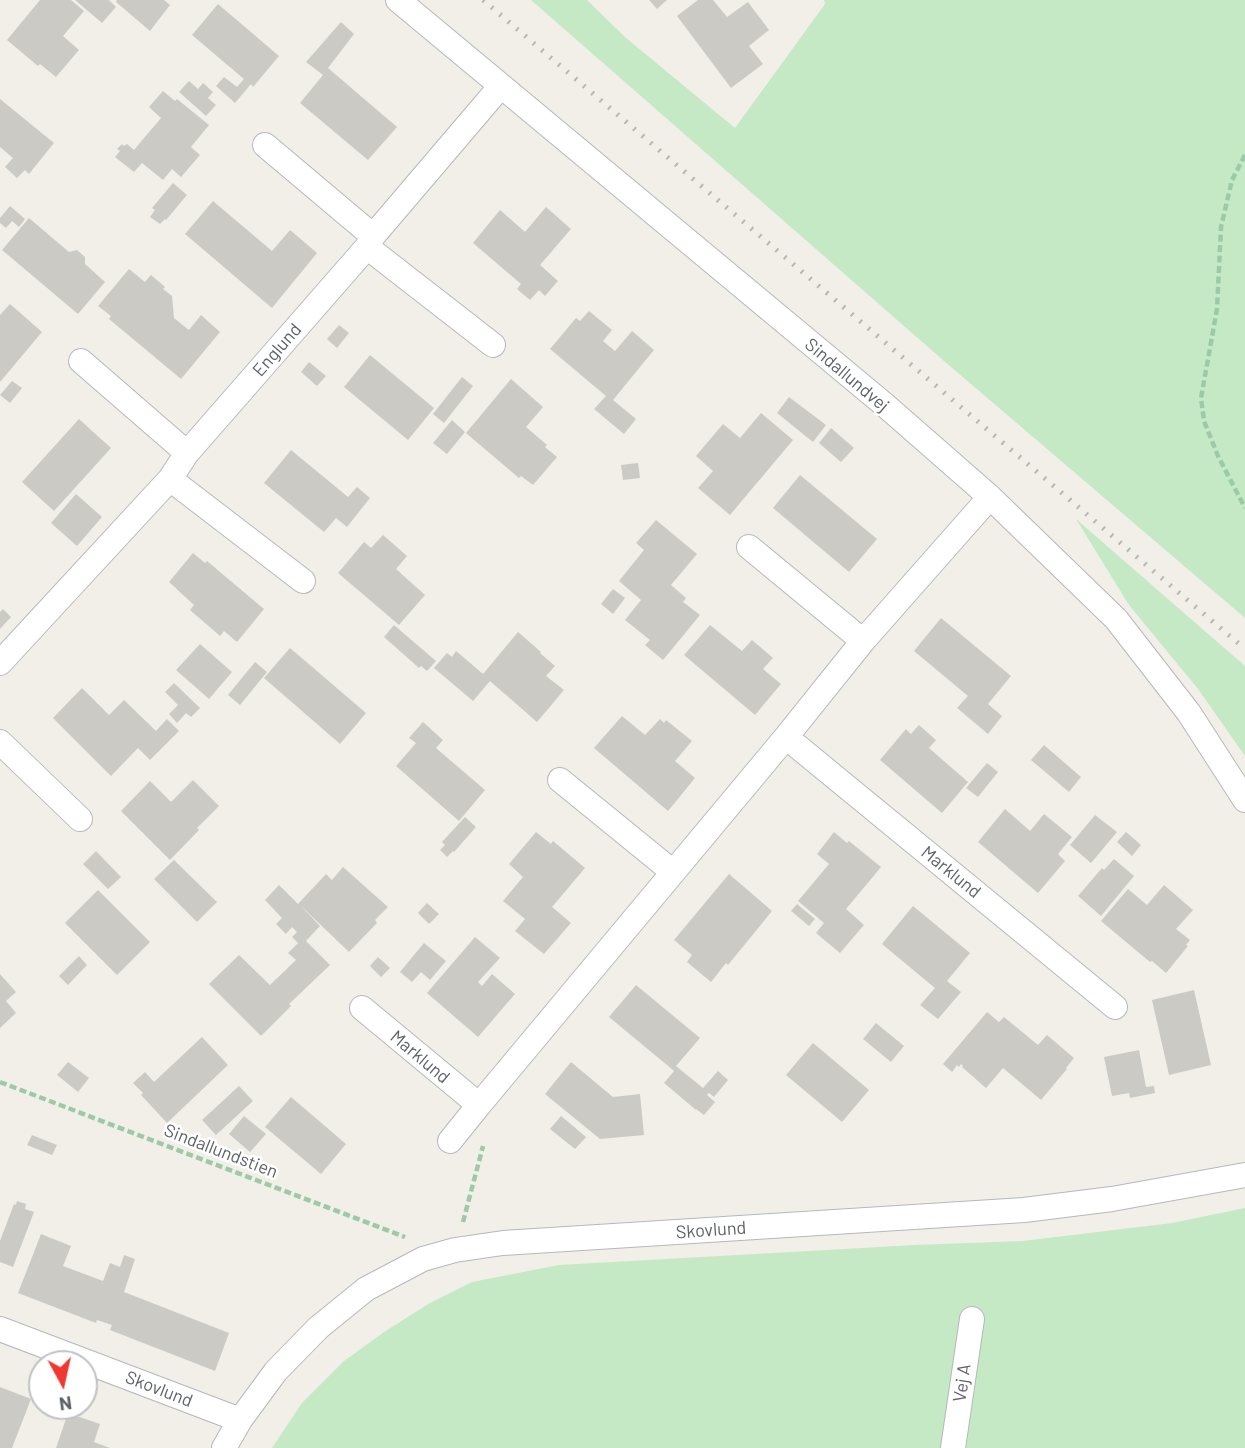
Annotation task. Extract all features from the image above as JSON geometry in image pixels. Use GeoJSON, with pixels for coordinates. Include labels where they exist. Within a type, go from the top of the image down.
{"type":"FeatureCollection","features":[{"type":"Feature","properties":{"kind":"street","name":"Sindallundvej"},"geometry":{"type":"LineString","coordinates":[[397,0],[886,406],[990,497],[1116,619],[1189,713],[1245,800]]}},
{"type":"Feature","properties":{"kind":"street","name":"Englund"},"geometry":{"type":"LineString","coordinates":[[0,663],[170,479],[187,453],[500,87]]}},
{"type":"Feature","properties":{"kind":"street"},"geometry":{"type":"LineString","coordinates":[[265,145],[370,241],[493,345]]}},
{"type":"Feature","properties":{"kind":"street"},"geometry":{"type":"LineString","coordinates":[[81,361],[187,453]]}},
{"type":"Feature","properties":{"kind":"street"},"geometry":{"type":"LineString","coordinates":[[170,479],[303,581]]}},
{"type":"Feature","properties":{"kind":"street"},"geometry":{"type":"LineString","coordinates":[[450,1141],[863,641],[990,497]]}},
{"type":"Feature","properties":{"kind":"street"},"geometry":{"type":"LineString","coordinates":[[749,547],[863,641]]}},
{"type":"Feature","properties":{"kind":"street","name":"Marklund"},"geometry":{"type":"LineString","coordinates":[[786,737],[1115,1007]]}},
{"type":"Feature","properties":{"kind":"street"},"geometry":{"type":"LineString","coordinates":[[0,742],[80,819]]}},
{"type":"Feature","properties":{"kind":"street"},"geometry":{"type":"LineString","coordinates":[[561,779],[673,872]]}},
{"type":"Feature","properties":{"kind":"street","name":"Marklund"},"geometry":{"type":"LineString","coordinates":[[362,1008],[479,1105]]}},
{"type":"Feature","properties":{"kind":"street","name":"Skovlund"},"geometry":{"type":"LineString","coordinates":[[224,1448],[240,1420],[275,1371],[318,1328],[366,1289],[423,1259],[455,1250],[503,1243],[1024,1210],[1112,1199],[1245,1175]]}},
{"type":"Feature","properties":{"kind":"street","name":"Vej A"},"geometry":{"type":"LineString","coordinates":[[953,1448],[972,1319]]}},
{"type":"Feature","properties":{"kind":"street","name":"Skovlund"},"geometry":{"type":"LineString","coordinates":[[0,1329],[240,1420]]}},
{"type":"Feature","properties":{"kind":"path"},"geometry":{"type":"LineString","coordinates":[[1245,155],[1232,180],[1221,227],[1217,309],[1201,398],[1203,421],[1245,508]]}},
{"type":"Feature","properties":{"kind":"path","name":"Sindallundstien"},"geometry":{"type":"LineString","coordinates":[[0,1082],[409,1238],[423,1259]]}},
{"type":"Feature","properties":{"kind":"path"},"geometry":{"type":"LineString","coordinates":[[455,1250],[490,1122],[479,1105]]}},
{"type":"Feature","properties":{"kind":"green space"},"geometry":{"type":"Polygon","coordinates":[[[531,0],[587,0],[626,38],[735,128],[825,4],[824,0],[1245,0],[1245,618],[944,361],[531,0]]]}},
{"type":"Feature","properties":{"kind":"green space"},"geometry":{"type":"Polygon","coordinates":[[[1076,519],[1245,666],[1245,756],[1198,689],[1129,605],[1076,519]]]}},
{"type":"Feature","properties":{"kind":"green space"},"geometry":{"type":"Polygon","coordinates":[[[1245,1208],[1245,1448],[272,1448],[302,1403],[344,1361],[430,1303],[472,1282],[559,1265],[1023,1241],[1172,1223],[1245,1208]]]}},
{"type":"Feature","properties":{"kind":"building"},"geometry":{"type":"Polygon","coordinates":[[[40,0],[71,0],[84,11],[63,36],[79,50],[56,77],[7,40],[40,0]]]}},
{"type":"Feature","properties":{"kind":"building"},"geometry":{"type":"Polygon","coordinates":[[[75,0],[109,0],[116,7],[102,23],[75,0]]]}},
{"type":"Feature","properties":{"kind":"building"},"geometry":{"type":"Polygon","coordinates":[[[164,0],[170,5],[150,31],[116,2],[164,0]]]}},
{"type":"Feature","properties":{"kind":"building"},"geometry":{"type":"Polygon","coordinates":[[[649,0],[667,0],[657,9],[649,0]]]}},
{"type":"Feature","properties":{"kind":"building"},"geometry":{"type":"Polygon","coordinates":[[[698,0],[713,0],[727,17],[748,2],[769,30],[749,46],[763,64],[731,88],[677,16],[698,0]]]}},
{"type":"Feature","properties":{"kind":"building"},"geometry":{"type":"Polygon","coordinates":[[[218,4],[279,56],[253,87],[251,84],[235,103],[216,86],[224,77],[237,87],[244,79],[192,35],[218,4]]]}},
{"type":"Feature","properties":{"kind":"building"},"geometry":{"type":"Polygon","coordinates":[[[341,22],[354,34],[328,68],[397,127],[368,160],[300,103],[323,75],[306,62],[341,22]]]}},
{"type":"Feature","properties":{"kind":"building"},"geometry":{"type":"Polygon","coordinates":[[[189,81],[198,89],[203,83],[213,92],[208,98],[216,105],[206,116],[179,92],[189,81]]]}},
{"type":"Feature","properties":{"kind":"building"},"geometry":{"type":"Polygon","coordinates":[[[163,91],[209,125],[191,147],[200,155],[181,177],[172,169],[163,180],[142,163],[134,172],[115,157],[122,144],[127,144],[134,150],[161,118],[149,107],[163,91]]]}},
{"type":"Feature","properties":{"kind":"building"},"geometry":{"type":"Polygon","coordinates":[[[0,99],[54,143],[29,174],[25,170],[17,178],[5,167],[13,158],[0,147],[0,99]]]}},
{"type":"Feature","properties":{"kind":"building"},"geometry":{"type":"Polygon","coordinates":[[[173,183],[187,195],[160,224],[150,217],[155,210],[152,208],[173,183]]]}},
{"type":"Feature","properties":{"kind":"building"},"geometry":{"type":"Polygon","coordinates":[[[213,201],[272,251],[290,230],[317,253],[272,308],[185,234],[213,201]]]}},
{"type":"Feature","properties":{"kind":"building"},"geometry":{"type":"Polygon","coordinates":[[[10,206],[25,219],[19,227],[12,221],[6,228],[0,223],[0,218],[10,206]]]}},
{"type":"Feature","properties":{"kind":"building"},"geometry":{"type":"Polygon","coordinates":[[[546,207],[571,229],[540,265],[558,281],[545,296],[539,290],[530,300],[517,289],[521,284],[473,243],[500,210],[525,232],[546,207]]]}},
{"type":"Feature","properties":{"kind":"building"},"geometry":{"type":"Polygon","coordinates":[[[29,218],[69,252],[77,250],[85,257],[85,264],[105,282],[78,314],[2,250],[29,218]]]}},
{"type":"Feature","properties":{"kind":"building"},"geometry":{"type":"Polygon","coordinates":[[[129,269],[145,282],[151,275],[165,287],[163,289],[172,296],[174,318],[189,330],[201,315],[220,332],[181,379],[109,319],[111,316],[98,306],[129,269]]]}},
{"type":"Feature","properties":{"kind":"building"},"geometry":{"type":"Polygon","coordinates":[[[10,304],[42,332],[0,382],[0,315],[10,304]]]}},
{"type":"Feature","properties":{"kind":"building"},"geometry":{"type":"Polygon","coordinates":[[[589,311],[612,330],[603,341],[615,351],[632,331],[654,350],[613,400],[636,419],[624,434],[594,409],[606,396],[550,349],[576,318],[580,321],[589,311]]]}},
{"type":"Feature","properties":{"kind":"building"},"geometry":{"type":"Polygon","coordinates":[[[339,325],[349,333],[337,348],[327,339],[339,325]]]}},
{"type":"Feature","properties":{"kind":"building"},"geometry":{"type":"Polygon","coordinates":[[[370,355],[434,408],[408,440],[344,387],[370,355]]]}},
{"type":"Feature","properties":{"kind":"building"},"geometry":{"type":"Polygon","coordinates":[[[309,362],[326,376],[317,386],[301,372],[309,362]]]}},
{"type":"Feature","properties":{"kind":"building"},"geometry":{"type":"Polygon","coordinates":[[[462,377],[473,386],[444,423],[433,414],[462,377]]]}},
{"type":"Feature","properties":{"kind":"building"},"geometry":{"type":"Polygon","coordinates":[[[511,379],[543,407],[526,427],[557,457],[533,485],[521,476],[519,478],[466,433],[511,379]]]}},
{"type":"Feature","properties":{"kind":"building"},"geometry":{"type":"Polygon","coordinates":[[[12,381],[22,388],[10,403],[0,395],[12,381]]]}},
{"type":"Feature","properties":{"kind":"building"},"geometry":{"type":"Polygon","coordinates":[[[789,397],[826,425],[813,442],[777,413],[789,397]]]}},
{"type":"Feature","properties":{"kind":"building"},"geometry":{"type":"Polygon","coordinates":[[[761,413],[793,440],[730,515],[698,488],[713,471],[696,456],[723,424],[740,438],[761,413]]]}},
{"type":"Feature","properties":{"kind":"building"},"geometry":{"type":"Polygon","coordinates":[[[79,419],[111,448],[54,511],[22,482],[79,419]]]}},
{"type":"Feature","properties":{"kind":"building"},"geometry":{"type":"Polygon","coordinates":[[[452,420],[465,432],[447,454],[433,443],[452,420]]]}},
{"type":"Feature","properties":{"kind":"building"},"geometry":{"type":"Polygon","coordinates":[[[831,428],[854,448],[841,462],[819,443],[831,428]]]}},
{"type":"Feature","properties":{"kind":"building"},"geometry":{"type":"Polygon","coordinates":[[[291,450],[348,497],[357,487],[370,498],[347,527],[336,518],[324,532],[264,483],[291,450]]]}},
{"type":"Feature","properties":{"kind":"building"},"geometry":{"type":"Polygon","coordinates":[[[638,463],[640,478],[623,480],[621,465],[638,463]]]}},
{"type":"Feature","properties":{"kind":"building"},"geometry":{"type":"Polygon","coordinates":[[[800,475],[877,539],[849,572],[773,508],[800,475]]]}},
{"type":"Feature","properties":{"kind":"building"},"geometry":{"type":"Polygon","coordinates":[[[76,494],[102,517],[77,546],[51,523],[76,494]]]}},
{"type":"Feature","properties":{"kind":"building"},"geometry":{"type":"Polygon","coordinates":[[[656,520],[697,554],[671,585],[686,598],[683,602],[700,615],[663,660],[645,645],[650,640],[625,620],[641,600],[619,581],[644,550],[636,543],[656,520]]]}},
{"type":"Feature","properties":{"kind":"building"},"geometry":{"type":"Polygon","coordinates":[[[383,535],[407,556],[396,569],[425,595],[399,625],[338,573],[364,542],[371,548],[383,535]]]}},
{"type":"Feature","properties":{"kind":"building"},"geometry":{"type":"Polygon","coordinates":[[[193,553],[205,563],[207,561],[264,609],[237,642],[224,631],[220,636],[190,610],[194,605],[169,582],[193,553]]]}},
{"type":"Feature","properties":{"kind":"building"},"geometry":{"type":"Polygon","coordinates":[[[613,589],[625,598],[613,614],[601,604],[613,589]]]}},
{"type":"Feature","properties":{"kind":"building"},"geometry":{"type":"Polygon","coordinates":[[[3,609],[11,617],[0,629],[0,612],[3,609]]]}},
{"type":"Feature","properties":{"kind":"building"},"geometry":{"type":"Polygon","coordinates":[[[941,618],[1011,676],[988,704],[1002,716],[988,734],[957,708],[968,696],[914,651],[941,618]]]}},
{"type":"Feature","properties":{"kind":"building"},"geometry":{"type":"Polygon","coordinates":[[[394,625],[436,661],[427,671],[421,666],[419,668],[384,637],[394,625]]]}},
{"type":"Feature","properties":{"kind":"building"},"geometry":{"type":"Polygon","coordinates":[[[710,625],[742,651],[752,640],[773,658],[763,669],[781,684],[755,715],[684,655],[710,625]]]}},
{"type":"Feature","properties":{"kind":"building"},"geometry":{"type":"Polygon","coordinates":[[[518,632],[555,666],[546,676],[564,690],[537,722],[490,681],[473,701],[434,668],[447,653],[452,657],[456,651],[483,674],[518,632]]]}},
{"type":"Feature","properties":{"kind":"building"},"geometry":{"type":"Polygon","coordinates":[[[200,644],[232,672],[209,699],[176,670],[200,644]]]}},
{"type":"Feature","properties":{"kind":"building"},"geometry":{"type":"Polygon","coordinates":[[[290,648],[366,713],[340,744],[264,678],[290,648]]]}},
{"type":"Feature","properties":{"kind":"building"},"geometry":{"type":"Polygon","coordinates":[[[255,662],[267,672],[240,705],[228,695],[255,662]]]}},
{"type":"Feature","properties":{"kind":"building"},"geometry":{"type":"Polygon","coordinates":[[[174,683],[200,708],[191,717],[186,713],[177,723],[169,714],[178,705],[165,692],[174,683]]]}},
{"type":"Feature","properties":{"kind":"building"},"geometry":{"type":"Polygon","coordinates":[[[82,688],[109,715],[124,700],[156,731],[167,719],[179,731],[150,760],[138,748],[111,776],[53,718],[82,688]]]}},
{"type":"Feature","properties":{"kind":"building"},"geometry":{"type":"Polygon","coordinates":[[[622,716],[645,735],[660,719],[664,723],[666,720],[692,741],[675,761],[695,778],[668,811],[594,748],[622,716]]]}},
{"type":"Feature","properties":{"kind":"building"},"geometry":{"type":"Polygon","coordinates":[[[423,722],[443,740],[436,748],[485,790],[459,821],[396,766],[416,743],[409,738],[423,722]]]}},
{"type":"Feature","properties":{"kind":"building"},"geometry":{"type":"Polygon","coordinates":[[[919,725],[936,740],[929,748],[968,782],[942,813],[880,760],[906,729],[911,734],[919,725]]]}},
{"type":"Feature","properties":{"kind":"building"},"geometry":{"type":"Polygon","coordinates":[[[1044,745],[1081,777],[1069,792],[1031,760],[1044,745]]]}},
{"type":"Feature","properties":{"kind":"building"},"geometry":{"type":"Polygon","coordinates":[[[987,763],[998,772],[978,797],[966,788],[987,763]]]}},
{"type":"Feature","properties":{"kind":"building"},"geometry":{"type":"Polygon","coordinates":[[[193,780],[219,806],[170,860],[121,811],[150,781],[171,802],[193,780]]]}},
{"type":"Feature","properties":{"kind":"building"},"geometry":{"type":"Polygon","coordinates":[[[1005,809],[1030,831],[1044,814],[1072,837],[1058,854],[1065,861],[1038,893],[978,842],[1005,809]]]}},
{"type":"Feature","properties":{"kind":"building"},"geometry":{"type":"Polygon","coordinates":[[[1095,815],[1117,832],[1091,863],[1070,845],[1095,815]]]}},
{"type":"Feature","properties":{"kind":"building"},"geometry":{"type":"Polygon","coordinates":[[[465,817],[476,827],[447,857],[440,850],[445,845],[442,842],[465,817]]]}},
{"type":"Feature","properties":{"kind":"building"},"geometry":{"type":"Polygon","coordinates":[[[536,832],[551,844],[553,841],[585,868],[552,907],[571,923],[544,954],[515,931],[525,919],[503,901],[523,877],[509,864],[536,832]]]}},
{"type":"Feature","properties":{"kind":"building"},"geometry":{"type":"Polygon","coordinates":[[[834,832],[881,867],[846,909],[864,925],[840,953],[816,933],[824,923],[798,901],[829,864],[817,854],[834,832]]]}},
{"type":"Feature","properties":{"kind":"building"},"geometry":{"type":"Polygon","coordinates":[[[1126,832],[1141,845],[1132,856],[1117,842],[1126,832]]]}},
{"type":"Feature","properties":{"kind":"building"},"geometry":{"type":"Polygon","coordinates":[[[96,851],[121,877],[108,889],[83,864],[96,851]]]}},
{"type":"Feature","properties":{"kind":"building"},"geometry":{"type":"Polygon","coordinates":[[[1114,859],[1134,876],[1101,916],[1078,896],[1102,868],[1104,870],[1114,859]]]}},
{"type":"Feature","properties":{"kind":"building"},"geometry":{"type":"Polygon","coordinates":[[[174,860],[217,902],[197,922],[154,879],[174,860]]]}},
{"type":"Feature","properties":{"kind":"building"},"geometry":{"type":"Polygon","coordinates":[[[343,867],[388,907],[375,920],[377,923],[349,952],[301,906],[320,926],[306,941],[330,965],[289,1004],[291,1006],[261,1036],[209,984],[239,955],[270,985],[296,960],[288,953],[298,943],[292,937],[297,932],[292,927],[286,934],[276,924],[282,918],[265,900],[279,885],[298,904],[326,874],[332,880],[343,867]]]}},
{"type":"Feature","properties":{"kind":"building"},"geometry":{"type":"Polygon","coordinates":[[[729,874],[772,911],[711,982],[687,962],[692,955],[674,940],[729,874]]]}},
{"type":"Feature","properties":{"kind":"building"},"geometry":{"type":"Polygon","coordinates":[[[1164,885],[1193,910],[1176,929],[1190,940],[1186,945],[1188,946],[1166,973],[1101,921],[1128,889],[1147,905],[1164,885]]]}},
{"type":"Feature","properties":{"kind":"building"},"geometry":{"type":"Polygon","coordinates":[[[98,890],[150,942],[117,975],[65,923],[98,890]]]}},
{"type":"Feature","properties":{"kind":"building"},"geometry":{"type":"Polygon","coordinates":[[[427,903],[439,914],[429,924],[418,913],[427,903]]]}},
{"type":"Feature","properties":{"kind":"building"},"geometry":{"type":"Polygon","coordinates":[[[797,904],[815,919],[809,926],[791,911],[797,904]]]}},
{"type":"Feature","properties":{"kind":"building"},"geometry":{"type":"Polygon","coordinates":[[[913,906],[970,953],[947,981],[961,992],[938,1019],[920,1005],[935,988],[882,944],[913,906]]]}},
{"type":"Feature","properties":{"kind":"building"},"geometry":{"type":"Polygon","coordinates":[[[475,937],[500,958],[478,982],[482,986],[492,974],[515,994],[478,1037],[427,993],[475,937]]]}},
{"type":"Feature","properties":{"kind":"building"},"geometry":{"type":"Polygon","coordinates":[[[424,943],[446,961],[430,980],[421,972],[412,982],[400,972],[424,943]]]}},
{"type":"Feature","properties":{"kind":"building"},"geometry":{"type":"Polygon","coordinates":[[[79,956],[87,965],[68,985],[59,976],[79,956]]]}},
{"type":"Feature","properties":{"kind":"building"},"geometry":{"type":"Polygon","coordinates":[[[378,957],[390,968],[381,977],[370,966],[378,957]]]}},
{"type":"Feature","properties":{"kind":"building"},"geometry":{"type":"Polygon","coordinates":[[[0,974],[16,992],[6,1001],[16,1013],[0,1028],[0,974]]]}},
{"type":"Feature","properties":{"kind":"building"},"geometry":{"type":"Polygon","coordinates":[[[636,985],[700,1038],[676,1066],[703,1088],[718,1071],[728,1080],[714,1097],[709,1093],[707,1095],[715,1102],[704,1115],[664,1083],[674,1071],[609,1017],[636,985]]]}},
{"type":"Feature","properties":{"kind":"building"},"geometry":{"type":"Polygon","coordinates":[[[1194,990],[1211,1065],[1169,1075],[1152,1000],[1194,990]]]}},
{"type":"Feature","properties":{"kind":"building"},"geometry":{"type":"Polygon","coordinates":[[[987,1012],[999,1022],[1004,1017],[1038,1045],[1047,1035],[1074,1058],[1041,1100],[1003,1068],[986,1088],[961,1064],[952,1072],[943,1064],[987,1012]]]}},
{"type":"Feature","properties":{"kind":"building"},"geometry":{"type":"Polygon","coordinates":[[[876,1023],[904,1046],[891,1062],[863,1039],[876,1023]]]}},
{"type":"Feature","properties":{"kind":"building"},"geometry":{"type":"Polygon","coordinates":[[[202,1037],[228,1065],[167,1123],[133,1083],[145,1072],[154,1082],[202,1037]]]}},
{"type":"Feature","properties":{"kind":"building"},"geometry":{"type":"Polygon","coordinates":[[[813,1043],[869,1090],[842,1122],[786,1075],[813,1043]]]}},
{"type":"Feature","properties":{"kind":"building"},"geometry":{"type":"Polygon","coordinates":[[[1139,1050],[1146,1087],[1154,1086],[1155,1093],[1130,1098],[1129,1093],[1112,1096],[1104,1057],[1139,1050]]]}},
{"type":"Feature","properties":{"kind":"building"},"geometry":{"type":"Polygon","coordinates":[[[68,1062],[89,1078],[78,1092],[57,1075],[68,1062]]]}},
{"type":"Feature","properties":{"kind":"building"},"geometry":{"type":"Polygon","coordinates":[[[571,1062],[613,1097],[640,1094],[644,1135],[600,1139],[545,1094],[571,1062]]]}},
{"type":"Feature","properties":{"kind":"building"},"geometry":{"type":"Polygon","coordinates":[[[239,1086],[253,1101],[216,1135],[202,1120],[239,1086]]]}},
{"type":"Feature","properties":{"kind":"building"},"geometry":{"type":"Polygon","coordinates":[[[291,1097],[346,1144],[321,1174],[265,1127],[291,1097]]]}},
{"type":"Feature","properties":{"kind":"building"},"geometry":{"type":"Polygon","coordinates":[[[244,1116],[266,1134],[250,1152],[229,1134],[244,1116]]]}},
{"type":"Feature","properties":{"kind":"building"},"geometry":{"type":"Polygon","coordinates":[[[561,1116],[586,1137],[575,1149],[550,1129],[561,1116]]]}},
{"type":"Feature","properties":{"kind":"building"},"geometry":{"type":"Polygon","coordinates":[[[32,1135],[57,1145],[52,1155],[27,1145],[32,1135]]]}},
{"type":"Feature","properties":{"kind":"building"},"geometry":{"type":"Polygon","coordinates":[[[17,1201],[26,1204],[25,1209],[34,1212],[13,1267],[0,1262],[0,1241],[17,1201]]]}},
{"type":"Feature","properties":{"kind":"building"},"geometry":{"type":"Polygon","coordinates":[[[41,1234],[71,1246],[63,1266],[103,1281],[110,1263],[120,1267],[124,1255],[135,1259],[124,1292],[229,1333],[215,1371],[110,1330],[112,1325],[97,1320],[96,1323],[18,1293],[41,1234]]]}},
{"type":"Feature","properties":{"kind":"building"},"geometry":{"type":"Polygon","coordinates":[[[0,1387],[28,1398],[28,1407],[12,1448],[0,1448],[0,1387]]]}},
{"type":"Feature","properties":{"kind":"building"},"geometry":{"type":"Polygon","coordinates":[[[66,1420],[88,1420],[100,1424],[94,1442],[110,1448],[56,1448],[66,1420]]]}},
{"type":"Feature","properties":{"kind":"railway"},"geometry":{"type":"LineString","coordinates":[[483,0],[1245,649]]}}]}
